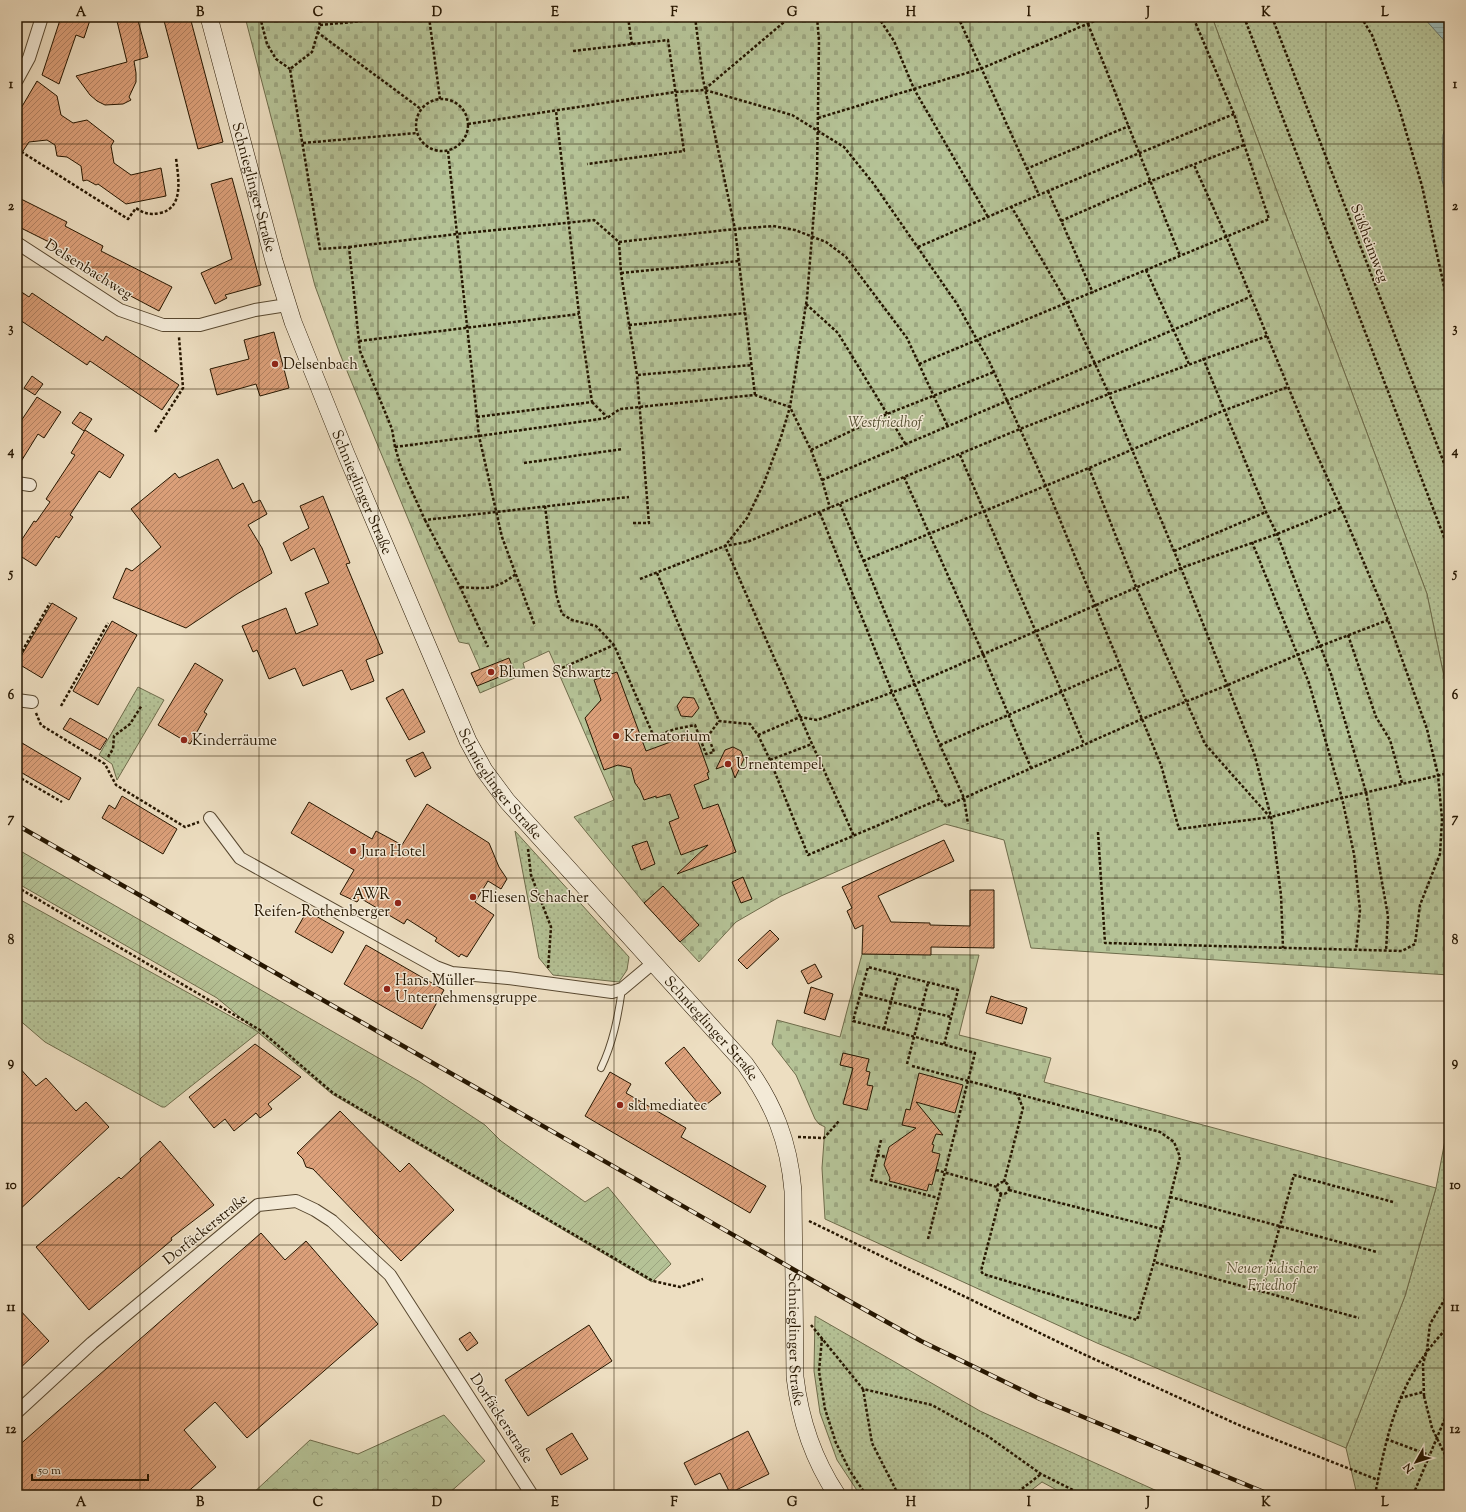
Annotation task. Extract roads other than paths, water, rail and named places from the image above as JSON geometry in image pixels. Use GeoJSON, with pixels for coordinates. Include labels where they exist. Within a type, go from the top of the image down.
{"type":"FeatureCollection","features":[{"type":"Feature","properties":{"kind":"main road","name":"Schnieglinger Straße"},"geometry":{"type":"LineString","coordinates":[[209,17],[287,305],[323,399],[455,714],[468,741],[484,770],[498,790],[525,822],[728,1045],[753,1075],[767,1098],[783,1136],[791,1168],[794,1214],[795,1377],[800,1406],[804,1428],[812,1450],[821,1470],[837,1495]]}},
{"type":"Feature","properties":{"kind":"street"},"geometry":{"type":"LineString","coordinates":[[17,80],[29,58],[42,17]]}},
{"type":"Feature","properties":{"kind":"street","name":"Delsenbachweg"},"geometry":{"type":"LineString","coordinates":[[17,243],[120,310],[163,325],[200,325],[255,310],[287,305]]}},
{"type":"Feature","properties":{"kind":"street"},"geometry":{"type":"LineString","coordinates":[[17,483],[30,485]]}},
{"type":"Feature","properties":{"kind":"street"},"geometry":{"type":"LineString","coordinates":[[17,700],[32,702]]}},
{"type":"Feature","properties":{"kind":"street"},"geometry":{"type":"LineString","coordinates":[[210,818],[240,858],[436,967],[452,973],[508,978],[612,992],[622,989],[653,963]]}},
{"type":"Feature","properties":{"kind":"street","name":"Dorfäckerstraße"},"geometry":{"type":"LineString","coordinates":[[17,1412],[92,1343],[258,1205],[296,1201],[315,1210],[332,1221],[390,1275],[532,1495]]}},
{"type":"Feature","properties":{"kind":"lane"},"geometry":{"type":"LineString","coordinates":[[601,1068],[610,1046],[618,1018],[622,989]]}},
{"type":"Feature","properties":{"kind":"water"},"geometry":{"type":"Polygon","coordinates":[[[1423,17],[1449,17],[1449,46],[1423,17]]]}},
{"type":"Feature","properties":{"kind":"water"},"geometry":{"type":"Polygon","coordinates":[[[1449,115],[1449,206],[1442,180],[1443,135],[1449,115]]]}},
{"type":"Feature","properties":{"kind":"railway"},"geometry":{"type":"LineString","coordinates":[[17,825],[921,1341],[1040,1399],[1271,1495]]}},
{"type":"Feature","properties":{"kind":"place","name":"Delsenbach"},"geometry":{"type":"Point","coordinates":[275,364]}},
{"type":"Feature","properties":{"kind":"place","name":"Blumen Schwartz"},"geometry":{"type":"Point","coordinates":[491,672]}},
{"type":"Feature","properties":{"kind":"place","name":"Krematorium"},"geometry":{"type":"Point","coordinates":[616,736]}},
{"type":"Feature","properties":{"kind":"place","name":"Kinderräume"},"geometry":{"type":"Point","coordinates":[184,740]}},
{"type":"Feature","properties":{"kind":"place","name":"Urnentempel"},"geometry":{"type":"Point","coordinates":[728,764]}},
{"type":"Feature","properties":{"kind":"place","name":"Jura Hotel"},"geometry":{"type":"Point","coordinates":[353,851]}},
{"type":"Feature","properties":{"kind":"place","name":"Fliesen Schacher"},"geometry":{"type":"Point","coordinates":[473,897]}},
{"type":"Feature","properties":{"kind":"place","name":"AWR Reifen-Rothenberger"},"geometry":{"type":"Point","coordinates":[398,903]}},
{"type":"Feature","properties":{"kind":"place","name":"Hans Müller Unternehmensgruppe"},"geometry":{"type":"Point","coordinates":[387,989]}},
{"type":"Feature","properties":{"kind":"place","name":"sld mediatec"},"geometry":{"type":"Point","coordinates":[620,1105]}},
{"type":"Feature","properties":{"kind":"park label","name":"Westfriedhof"},"geometry":{"type":"Point","coordinates":[885,422]}},
{"type":"Feature","properties":{"kind":"park label","name":"Neuer jüdischer Friedhof"},"geometry":{"type":"Point","coordinates":[1272,1276]}}]}
